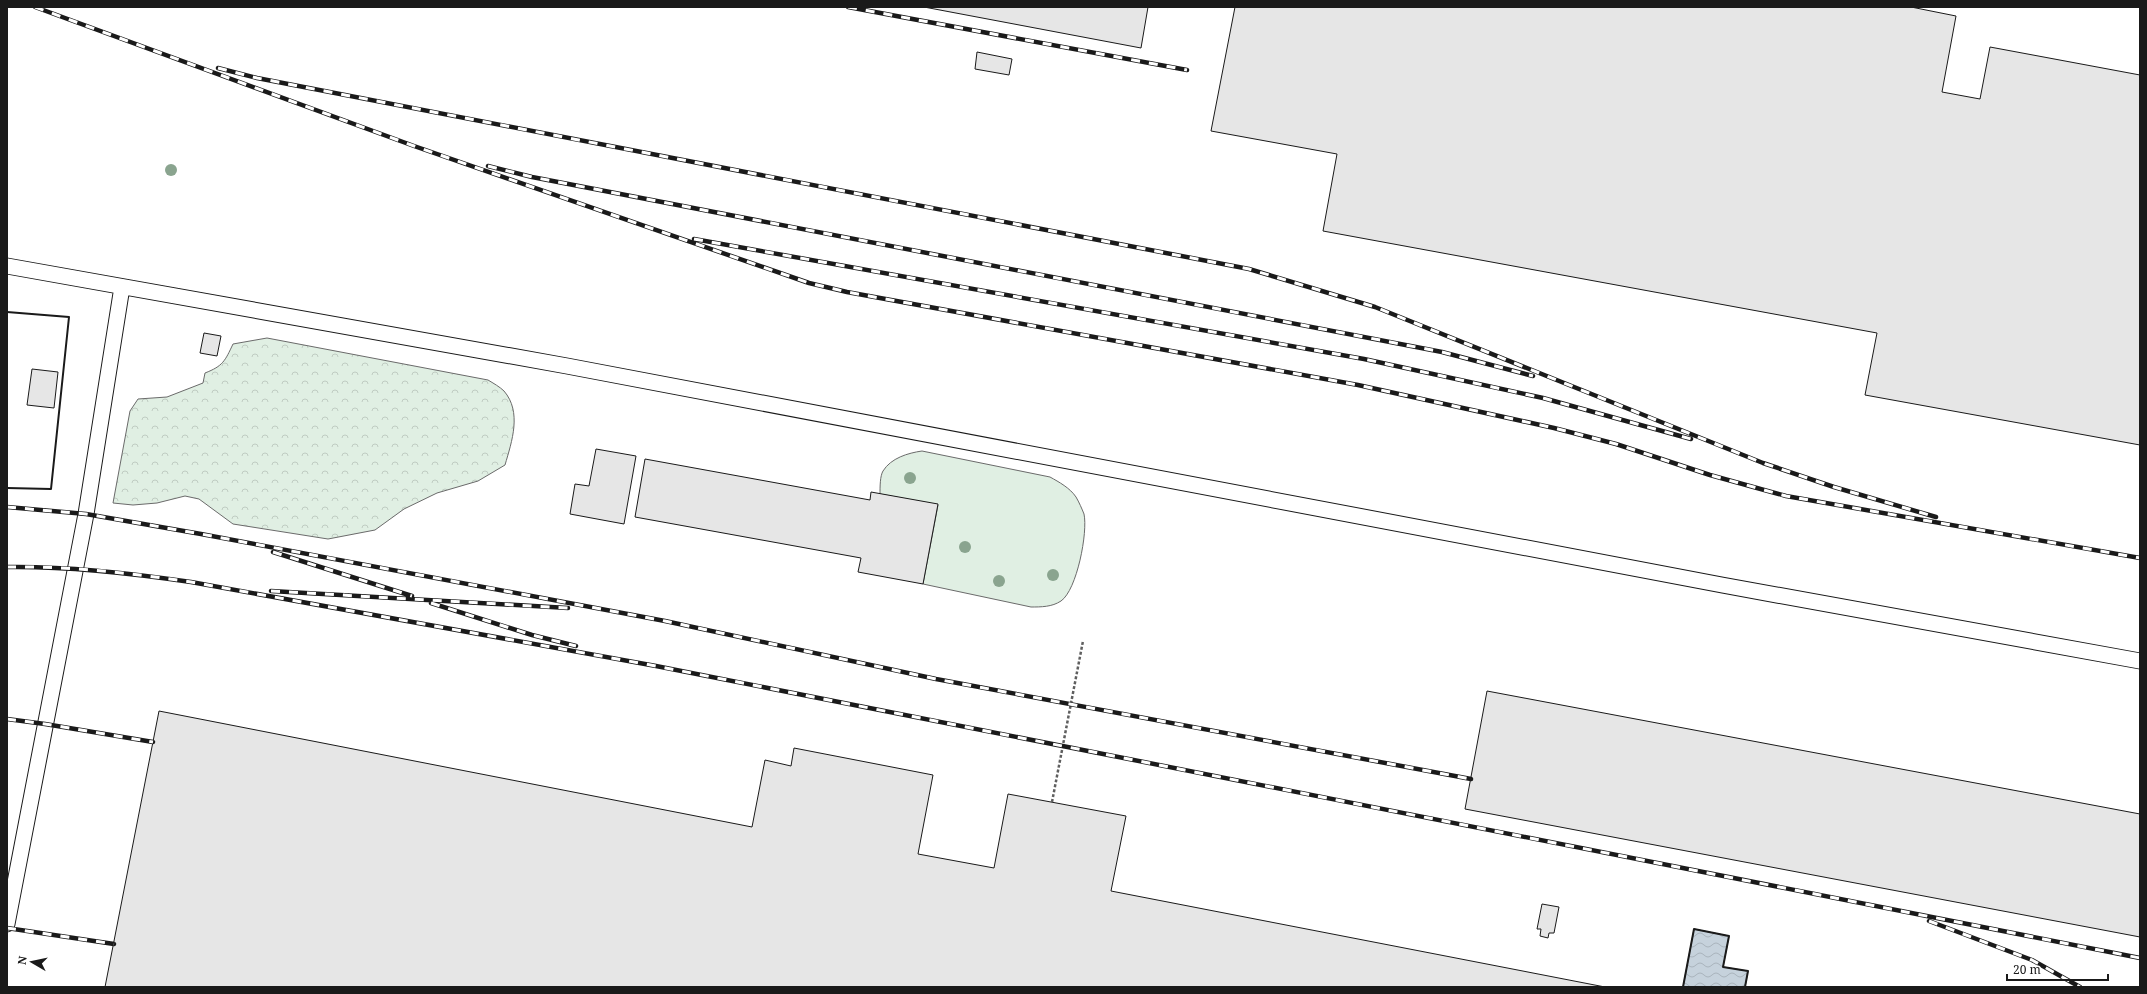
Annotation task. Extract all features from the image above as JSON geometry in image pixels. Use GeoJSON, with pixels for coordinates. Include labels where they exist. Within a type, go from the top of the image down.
{"type":"FeatureCollection","features":[{"type":"Feature","properties":{"kind":"lane"},"geometry":{"type":"LineString","coordinates":[[7,266],[567,366],[1698,581],[2140,661]]}},
{"type":"Feature","properties":{"kind":"lane"},"geometry":{"type":"LineString","coordinates":[[7,924],[86,514],[122,287]]}},
{"type":"Feature","properties":{"kind":"path"},"geometry":{"type":"LineString","coordinates":[[1052,802],[1083,641]]}},
{"type":"Feature","properties":{"kind":"green space"},"geometry":{"type":"Polygon","coordinates":[[[267,338],[488,380],[504,391],[513,408],[513,437],[505,465],[478,481],[437,493],[404,509],[375,530],[328,539],[233,524],[199,499],[185,496],[157,503],[133,505],[113,503],[130,411],[138,399],[167,397],[203,383],[205,373],[216,368],[223,362],[233,344],[267,338]]]}},
{"type":"Feature","properties":{"kind":"green space"},"geometry":{"type":"Polygon","coordinates":[[[922,451],[1050,477],[1074,494],[1084,514],[1085,522],[1083,547],[1072,585],[1067,595],[1061,601],[1050,606],[1031,607],[923,584],[938,505],[880,494],[881,476],[886,466],[895,459],[911,453],[922,451]]]}},
{"type":"Feature","properties":{"kind":"water"},"geometry":{"type":"Polygon","coordinates":[[[1694,929],[1729,936],[1723,967],[1748,971],[1745,987],[1683,987],[1694,929]]]}},
{"type":"Feature","properties":{"kind":"building"},"geometry":{"type":"Polygon","coordinates":[[[924,7],[1148,7],[1141,48],[924,7]]]}},
{"type":"Feature","properties":{"kind":"building"},"geometry":{"type":"Polygon","coordinates":[[[1235,7],[1911,7],[1956,16],[1942,92],[1980,99],[1990,47],[2140,75],[2140,445],[1865,395],[1877,333],[1323,231],[1337,154],[1211,131],[1235,7]]]}},
{"type":"Feature","properties":{"kind":"building"},"geometry":{"type":"Polygon","coordinates":[[[977,52],[1012,59],[1009,75],[975,69],[977,52]]]}},
{"type":"Feature","properties":{"kind":"building"},"geometry":{"type":"Polygon","coordinates":[[[204,333],[221,336],[217,356],[200,353],[204,333]]]}},
{"type":"Feature","properties":{"kind":"building"},"geometry":{"type":"Polygon","coordinates":[[[32,369],[58,372],[54,408],[27,405],[32,369]]]}},
{"type":"Feature","properties":{"kind":"building"},"geometry":{"type":"Polygon","coordinates":[[[596,449],[636,456],[624,524],[570,514],[575,484],[589,486],[596,449]]]}},
{"type":"Feature","properties":{"kind":"building"},"geometry":{"type":"Polygon","coordinates":[[[645,459],[870,500],[871,492],[938,504],[923,584],[858,572],[861,558],[635,517],[645,459]]]}},
{"type":"Feature","properties":{"kind":"building"},"geometry":{"type":"Polygon","coordinates":[[[1487,691],[2140,814],[2140,937],[1465,809],[1487,691]]]}},
{"type":"Feature","properties":{"kind":"building"},"geometry":{"type":"Polygon","coordinates":[[[159,711],[752,827],[765,760],[791,766],[794,748],[933,775],[918,854],[994,868],[1008,794],[1126,816],[1111,891],[1605,987],[105,987],[159,711]]]}},
{"type":"Feature","properties":{"kind":"building"},"geometry":{"type":"Polygon","coordinates":[[[1542,904],[1559,907],[1554,933],[1549,933],[1548,938],[1540,936],[1541,929],[1537,929],[1542,904]]]}},
{"type":"Feature","properties":{"kind":"railway"},"geometry":{"type":"LineString","coordinates":[[35,7],[414,146],[809,283],[847,292],[1358,385],[1554,428],[1616,444],[1710,475],[1786,496],[2140,558]]}},
{"type":"Feature","properties":{"kind":"railway"},"geometry":{"type":"LineString","coordinates":[[848,7],[1187,70]]}},
{"type":"Feature","properties":{"kind":"railway"},"geometry":{"type":"LineString","coordinates":[[218,68],[257,78],[1249,269],[1375,307],[1763,463],[1834,487],[1936,517]]}},
{"type":"Feature","properties":{"kind":"railway"},"geometry":{"type":"LineString","coordinates":[[488,166],[532,177],[1442,352],[1533,376]]}},
{"type":"Feature","properties":{"kind":"railway"},"geometry":{"type":"LineString","coordinates":[[694,239],[1364,359],[1543,398],[1691,439]]}},
{"type":"Feature","properties":{"kind":"railway"},"geometry":{"type":"LineString","coordinates":[[7,507],[86,514],[201,534],[665,621],[936,679],[1471,779]]}},
{"type":"Feature","properties":{"kind":"railway"},"geometry":{"type":"LineString","coordinates":[[273,552],[412,596]]}},
{"type":"Feature","properties":{"kind":"railway"},"geometry":{"type":"LineString","coordinates":[[7,567],[99,571],[191,582],[656,666],[2140,958]]}},
{"type":"Feature","properties":{"kind":"railway"},"geometry":{"type":"LineString","coordinates":[[271,591],[568,608]]}},
{"type":"Feature","properties":{"kind":"railway"},"geometry":{"type":"LineString","coordinates":[[431,603],[532,635],[576,646]]}},
{"type":"Feature","properties":{"kind":"railway"},"geometry":{"type":"LineString","coordinates":[[7,719],[153,742]]}},
{"type":"Feature","properties":{"kind":"railway"},"geometry":{"type":"LineString","coordinates":[[1929,921],[2032,960],[2080,987]]}},
{"type":"Feature","properties":{"kind":"railway"},"geometry":{"type":"LineString","coordinates":[[7,928],[114,944]]}},
{"type":"Feature","properties":{"kind":"wall"},"geometry":{"type":"LineString","coordinates":[[7,312],[69,317],[51,489],[7,488]]}},
{"type":"Feature","properties":{"kind":"wall"},"geometry":{"type":"LineString","coordinates":[[1683,987],[1694,929],[1729,936],[1723,967],[1748,971],[1745,987]]}}]}
